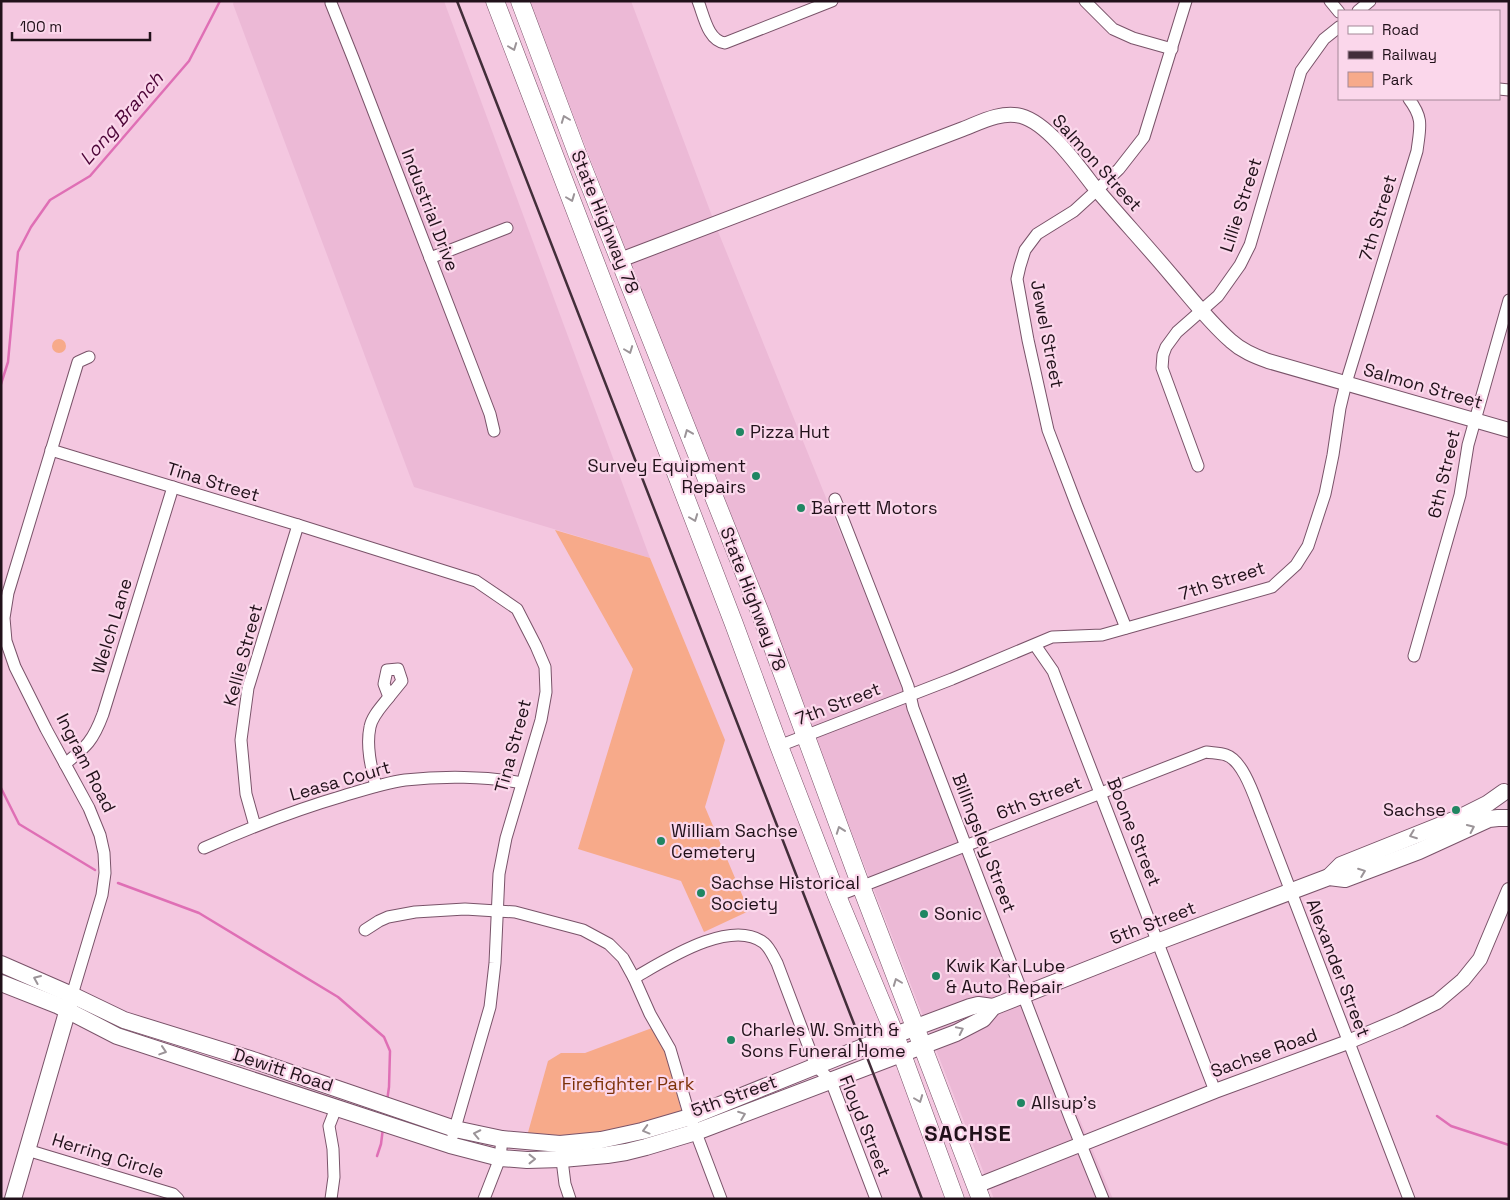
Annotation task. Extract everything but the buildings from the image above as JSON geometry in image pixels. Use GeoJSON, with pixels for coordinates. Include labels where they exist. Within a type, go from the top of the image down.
{"type":"FeatureCollection","features":[{"type":"Feature","properties":{"kind":"main road","name":"State Highway 78"},"geometry":{"type":"LineString","coordinates":[[495,1],[779,746],[837,896],[902,1054],[956,1199]]}},
{"type":"Feature","properties":{"kind":"main road","name":"State Highway 78"},"geometry":{"type":"LineString","coordinates":[[520,1],[578,153],[761,615],[804,736],[979,1192]]}},
{"type":"Feature","properties":{"kind":"main road"},"geometry":{"type":"LineString","coordinates":[[734,624],[761,615]]}},
{"type":"Feature","properties":{"kind":"main road"},"geometry":{"type":"LineString","coordinates":[[1506,788],[1504,802],[1505,811],[1509,818]]}},
{"type":"Feature","properties":{"kind":"main road","name":"5th Street"},"geometry":{"type":"LineString","coordinates":[[561,1151],[607,1155],[646,1147],[790,1077],[894,1035],[970,1007],[978,1005],[993,1007],[1024,996],[1157,942],[1329,877],[1341,865],[1461,817],[1487,804],[1506,788]]}},
{"type":"Feature","properties":{"kind":"main road","name":"5th Street"},"geometry":{"type":"LineString","coordinates":[[1329,877],[1345,878],[1419,851],[1489,819],[1509,818]]}},
{"type":"Feature","properties":{"kind":"main road","name":"Dewitt Road"},"geometry":{"type":"LineString","coordinates":[[1,964],[72,994],[124,1020],[342,1090],[364,1099],[397,1119]]}},
{"type":"Feature","properties":{"kind":"main road","name":"Dewitt Road"},"geometry":{"type":"LineString","coordinates":[[1,983],[57,1005],[117,1036],[358,1115],[397,1119],[452,1137],[500,1158],[528,1160],[561,1151]]}},
{"type":"Feature","properties":{"kind":"main road","name":"Ingram Road"},"geometry":{"type":"LineString","coordinates":[[13,1199],[72,994]]}},
{"type":"Feature","properties":{"kind":"main road","name":"5th Street"},"geometry":{"type":"LineString","coordinates":[[693,1124],[796,1094],[956,1033],[983,1018],[993,1007]]}},
{"type":"Feature","properties":{"kind":"main road"},"geometry":{"type":"LineString","coordinates":[[104,1029],[110,1013]]}},
{"type":"Feature","properties":{"kind":"main road"},"geometry":{"type":"LineString","coordinates":[[291,1093],[298,1075]]}},
{"type":"Feature","properties":{"kind":"main road"},"geometry":{"type":"LineString","coordinates":[[790,1077],[796,1094]]}},
{"type":"Feature","properties":{"kind":"main road"},"geometry":{"type":"LineString","coordinates":[[336,1108],[342,1090]]}},
{"type":"Feature","properties":{"kind":"main road","name":"Dewitt Road"},"geometry":{"type":"LineString","coordinates":[[452,1137],[502,1139],[561,1151]]}},
{"type":"Feature","properties":{"kind":"main road"},"geometry":{"type":"LineString","coordinates":[[933,1138],[944,1143],[966,1184],[979,1192]]}},
{"type":"Feature","properties":{"kind":"street"},"geometry":{"type":"LineString","coordinates":[[698,1],[712,37],[719,43],[726,43],[832,1]]}},
{"type":"Feature","properties":{"kind":"street"},"geometry":{"type":"LineString","coordinates":[[1085,1],[1113,29],[1132,38],[1172,49]]}},
{"type":"Feature","properties":{"kind":"street","name":"Jewel Street"},"geometry":{"type":"LineString","coordinates":[[1126,628],[1048,430],[1017,279],[1026,250],[1037,234],[1074,211],[1119,169],[1144,137],[1186,1]]}},
{"type":"Feature","properties":{"kind":"street"},"geometry":{"type":"LineString","coordinates":[[1330,1],[1338,11]]}},
{"type":"Feature","properties":{"kind":"street"},"geometry":{"type":"LineString","coordinates":[[1359,10],[1370,1]]}},
{"type":"Feature","properties":{"kind":"street","name":"Industrial Drive"},"geometry":{"type":"LineString","coordinates":[[331,3],[490,414],[494,431]]}},
{"type":"Feature","properties":{"kind":"street","name":"Lillie Street"},"geometry":{"type":"LineString","coordinates":[[1198,466],[1162,368],[1163,355],[1166,347],[1177,332],[1218,296],[1240,265],[1250,245],[1301,71],[1324,39],[1338,28]]}},
{"type":"Feature","properties":{"kind":"street","name":"7th Street"},"geometry":{"type":"LineString","coordinates":[[779,746],[1052,637],[1102,635],[1272,587],[1296,565],[1308,546],[1325,494],[1346,383],[1417,150],[1421,123],[1410,100]]}},
{"type":"Feature","properties":{"kind":"street","name":"Salmon Street"},"geometry":{"type":"LineString","coordinates":[[620,260],[1002,114],[1022,116],[1042,127],[1066,151],[1097,190],[1201,309],[1231,341],[1247,353],[1268,361],[1509,430]]}},
{"type":"Feature","properties":{"kind":"street"},"geometry":{"type":"LineString","coordinates":[[430,258],[507,228]]}},
{"type":"Feature","properties":{"kind":"street","name":"6th Street"},"geometry":{"type":"LineString","coordinates":[[1414,656],[1460,495],[1474,420],[1509,300]]}},
{"type":"Feature","properties":{"kind":"street","name":"Ingram Road"},"geometry":{"type":"LineString","coordinates":[[72,994],[102,895],[105,873],[104,853],[100,835],[89,808],[15,667],[6,641],[4,618],[8,593],[78,362],[89,357]]}},
{"type":"Feature","properties":{"kind":"street","name":"Tina Street"},"geometry":{"type":"LineString","coordinates":[[51,450],[476,581],[518,609],[545,667],[546,692],[541,720],[506,838],[499,874],[495,963],[490,1007],[452,1137]]}},
{"type":"Feature","properties":{"kind":"street","name":"Welch Lane"},"geometry":{"type":"LineString","coordinates":[[65,764],[86,747],[96,732],[173,487]]}},
{"type":"Feature","properties":{"kind":"street","name":"Billingsley Street"},"geometry":{"type":"LineString","coordinates":[[835,499],[908,686],[913,708],[965,845],[1103,1199]]}},
{"type":"Feature","properties":{"kind":"street","name":"Kellie Street"},"geometry":{"type":"LineString","coordinates":[[255,826],[246,794],[241,740],[248,688],[298,525]]}},
{"type":"Feature","properties":{"kind":"street","name":"Boone Street"},"geometry":{"type":"LineString","coordinates":[[1035,645],[1053,671],[1215,1091]]}},
{"type":"Feature","properties":{"kind":"street"},"geometry":{"type":"LineString","coordinates":[[376,786],[370,764],[370,726],[376,714],[389,697]]}},
{"type":"Feature","properties":{"kind":"street","name":"6th Street"},"geometry":{"type":"LineString","coordinates":[[837,896],[1206,752],[1227,755]]}},
{"type":"Feature","properties":{"kind":"street","name":"Alexander Street"},"geometry":{"type":"LineString","coordinates":[[1227,755],[1243,771],[1409,1199]]}},
{"type":"Feature","properties":{"kind":"street","name":"Leasa Court"},"geometry":{"type":"LineString","coordinates":[[204,848],[255,826],[376,786],[406,780],[457,778],[502,779],[522,782]]}},
{"type":"Feature","properties":{"kind":"street","name":"Sachse Road"},"geometry":{"type":"LineString","coordinates":[[979,1192],[1082,1145],[1215,1091],[1348,1042],[1437,1002],[1463,980],[1480,959],[1509,890]]}},
{"type":"Feature","properties":{"kind":"street"},"geometry":{"type":"LineString","coordinates":[[364,930],[388,917],[416,912],[465,909],[515,912],[583,930],[609,944],[623,958],[650,1014],[670,1049],[693,1124],[721,1199]]}},
{"type":"Feature","properties":{"kind":"street","name":"Floyd Street"},"geometry":{"type":"LineString","coordinates":[[634,978],[688,948],[711,939],[736,936],[754,938],[769,948],[777,963],[816,1066],[831,1080],[876,1199]]}},
{"type":"Feature","properties":{"kind":"street"},"geometry":{"type":"LineString","coordinates":[[331,1199],[334,1177],[333,1149],[329,1126],[336,1108]]}},
{"type":"Feature","properties":{"kind":"street"},"geometry":{"type":"LineString","coordinates":[[484,1199],[500,1158],[502,1139]]}},
{"type":"Feature","properties":{"kind":"street","name":"Herring Circle"},"geometry":{"type":"LineString","coordinates":[[27,1150],[173,1194],[178,1199]]}},
{"type":"Feature","properties":{"kind":"street"},"geometry":{"type":"LineString","coordinates":[[561,1151],[565,1184],[570,1199]]}},
{"type":"Feature","properties":{"kind":"shaded area"},"geometry":{"type":"Polygon","coordinates":[[[234,1],[444,1],[650,558],[414,487],[233,4],[234,1]]]}},
{"type":"Feature","properties":{"kind":"shaded area"},"geometry":{"type":"Polygon","coordinates":[[[529,1],[631,1],[715,224],[1026,991],[1113,1199],[994,1199],[529,1]]]}},
{"type":"Feature","properties":{"kind":"green space"},"geometry":{"type":"Polygon","coordinates":[[[56,339],[62,339],[66,346],[62,353],[56,353],[52,349],[52,343],[56,339]]]}},
{"type":"Feature","properties":{"kind":"green space"},"geometry":{"type":"Polygon","coordinates":[[[555,530],[650,558],[725,740],[705,807],[749,911],[704,932],[681,881],[578,849],[633,669],[555,530]]]}},
{"type":"Feature","properties":{"kind":"green space","name":"Firefighter Park"},"geometry":{"type":"Polygon","coordinates":[[[652,1028],[666,1049],[682,1114],[612,1133],[567,1138],[527,1136],[548,1061],[561,1053],[585,1053],[652,1028]]]}},
{"type":"Feature","properties":{"kind":"waterway","name":"Long Branch"},"geometry":{"type":"LineString","coordinates":[[1,384],[8,362],[18,252],[31,227],[50,200],[90,176],[189,61],[220,1]]}},
{"type":"Feature","properties":{"kind":"waterway","name":"Long Branch"},"geometry":{"type":"LineString","coordinates":[[1,788],[19,824],[95,870]]}},
{"type":"Feature","properties":{"kind":"waterway"},"geometry":{"type":"LineString","coordinates":[[118,883],[199,913],[338,997],[384,1037],[390,1051],[387,1101]]}},
{"type":"Feature","properties":{"kind":"waterway"},"geometry":{"type":"LineString","coordinates":[[1437,1116],[1451,1126],[1509,1145]]}},
{"type":"Feature","properties":{"kind":"waterway"},"geometry":{"type":"LineString","coordinates":[[377,1156],[383,1128]]}},
{"type":"Feature","properties":{"kind":"railway"},"geometry":{"type":"LineString","coordinates":[[457,1],[922,1199]]}},
{"type":"Feature","properties":{"kind":"place","name":"Pizza Hut"},"geometry":{"type":"Point","coordinates":[740,432]}},
{"type":"Feature","properties":{"kind":"place","name":"Survey Equipment Repairs"},"geometry":{"type":"Point","coordinates":[756,476]}},
{"type":"Feature","properties":{"kind":"place","name":"Barrett Motors"},"geometry":{"type":"Point","coordinates":[801,508]}},
{"type":"Feature","properties":{"kind":"place","name":"Sachse"},"geometry":{"type":"Point","coordinates":[1456,810]}},
{"type":"Feature","properties":{"kind":"place","name":"William Sachse Cemetery"},"geometry":{"type":"Point","coordinates":[661,841]}},
{"type":"Feature","properties":{"kind":"place","name":"Sachse Historical Society"},"geometry":{"type":"Point","coordinates":[701,893]}},
{"type":"Feature","properties":{"kind":"place","name":"Sonic"},"geometry":{"type":"Point","coordinates":[924,914]}},
{"type":"Feature","properties":{"kind":"place","name":"Kwik Kar Lube & Auto Repair"},"geometry":{"type":"Point","coordinates":[936,976]}},
{"type":"Feature","properties":{"kind":"place","name":"Charles W. Smith & Sons Funeral Home"},"geometry":{"type":"Point","coordinates":[731,1040]}},
{"type":"Feature","properties":{"kind":"place","name":"Allsup's"},"geometry":{"type":"Point","coordinates":[1021,1103]}},
{"type":"Feature","properties":{"kind":"district","name":"SACHSE"},"geometry":{"type":"Point","coordinates":[968,1133]}}]}
